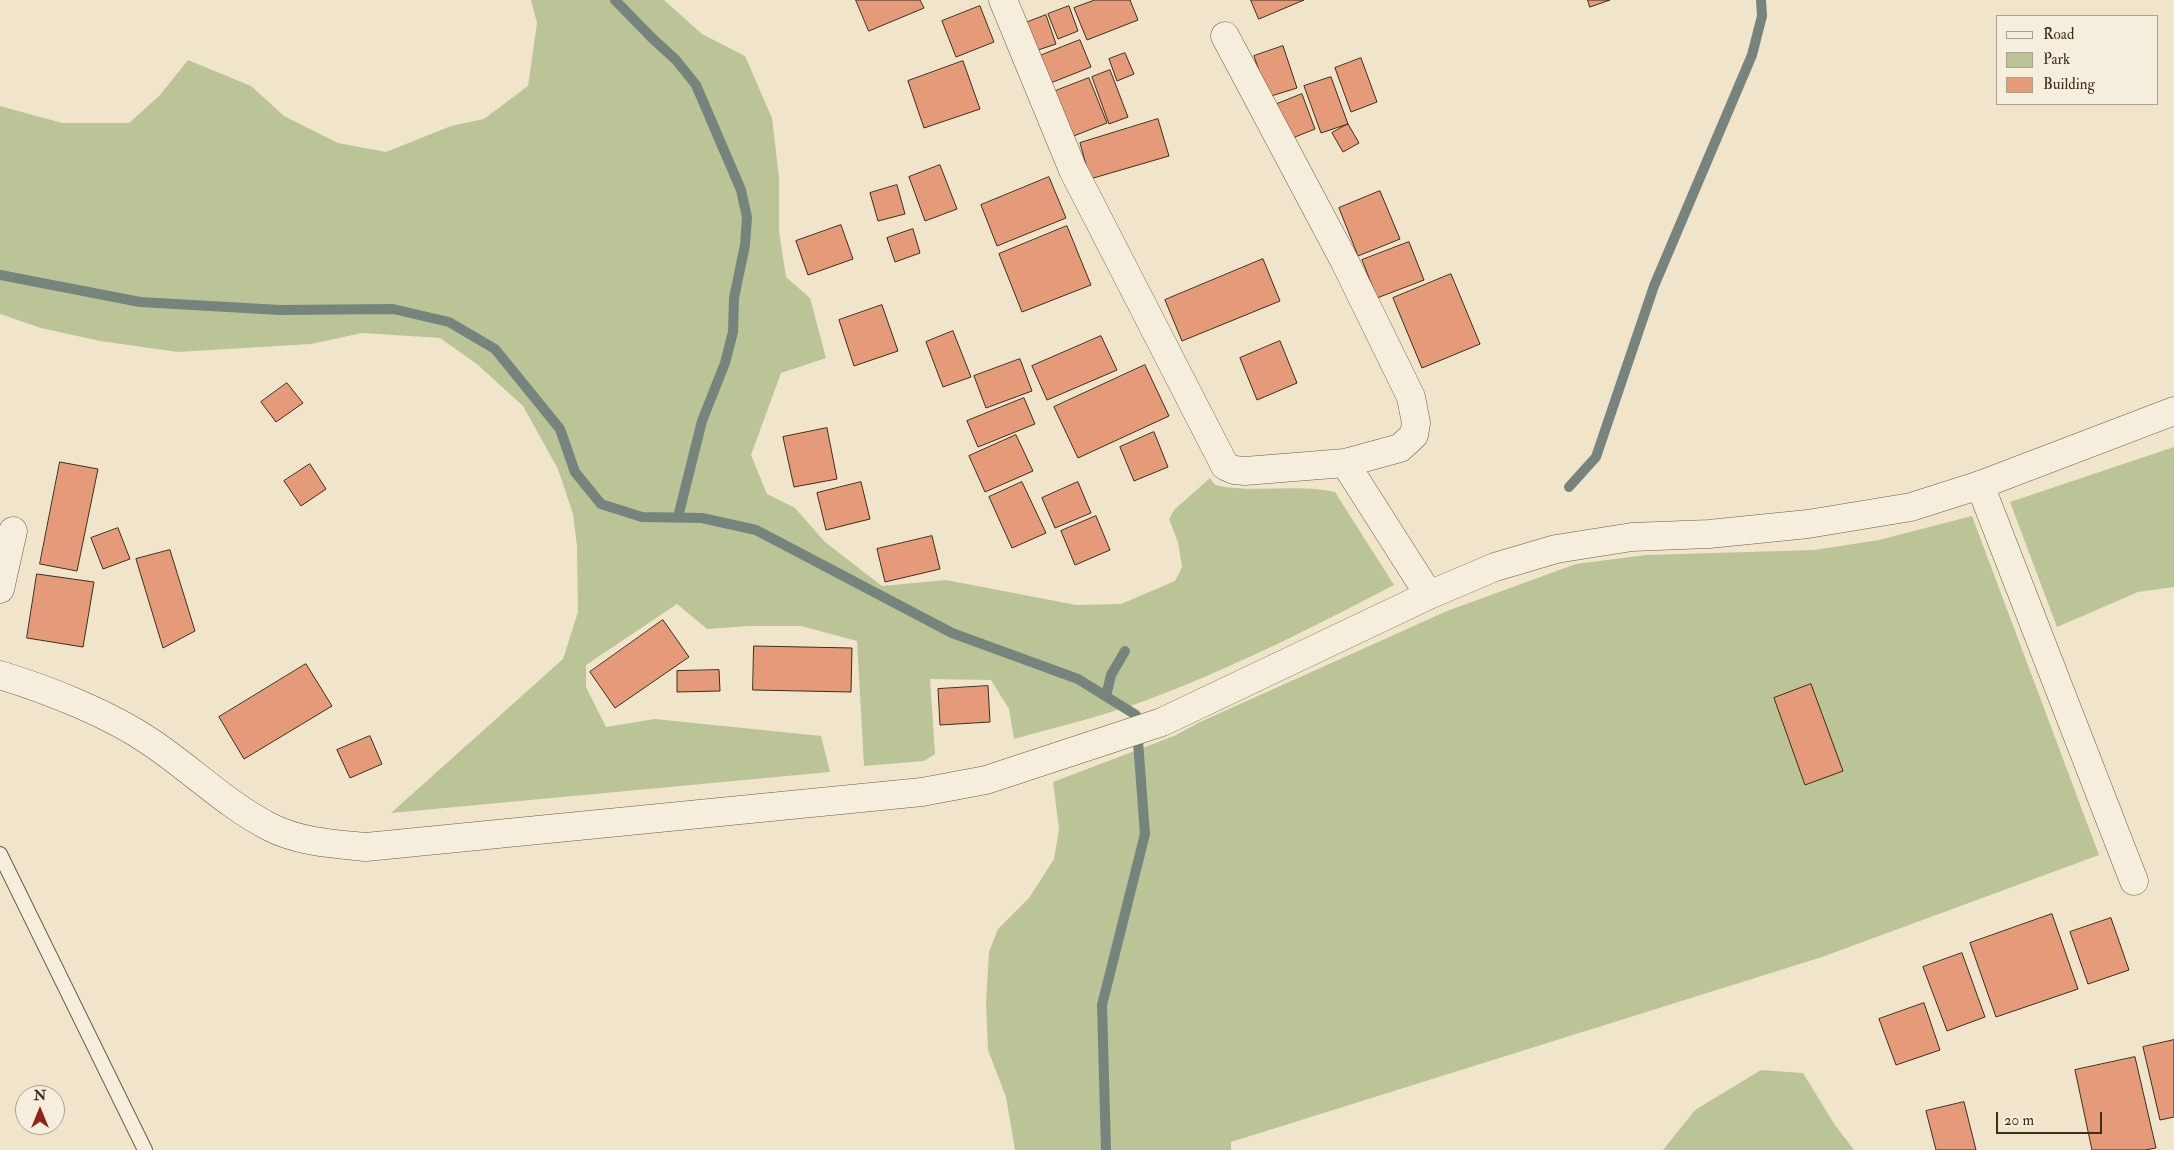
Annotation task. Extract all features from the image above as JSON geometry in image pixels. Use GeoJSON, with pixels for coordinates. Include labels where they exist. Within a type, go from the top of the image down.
{"type":"FeatureCollection","features":[{"type":"Feature","properties":{"kind":"street"},"geometry":{"type":"LineString","coordinates":[[1003,0],[1073,170],[1225,466],[1234,470],[1245,470],[1345,464],[1400,448],[1414,435],[1416,423],[1411,397],[1345,262],[1225,36]]}},
{"type":"Feature","properties":{"kind":"street"},"geometry":{"type":"LineString","coordinates":[[0,676],[39,687],[151,742],[237,806],[271,828],[313,841],[366,848],[922,792],[986,780],[1162,722],[1429,595],[1495,567],[1556,549],[1632,537],[1709,534],[1808,524],[1911,507],[1980,485],[2174,411]]}},
{"type":"Feature","properties":{"kind":"street"},"geometry":{"type":"LineString","coordinates":[[1345,464],[1429,595]]}},
{"type":"Feature","properties":{"kind":"street"},"geometry":{"type":"LineString","coordinates":[[1980,485],[2134,881]]}},
{"type":"Feature","properties":{"kind":"street"},"geometry":{"type":"LineString","coordinates":[[0,589],[13,531]]}},
{"type":"Feature","properties":{"kind":"lane"},"geometry":{"type":"LineString","coordinates":[[0,854],[145,1150]]}},
{"type":"Feature","properties":{"kind":"green space"},"geometry":{"type":"Polygon","coordinates":[[[531,0],[664,0],[702,34],[745,56],[772,118],[779,177],[779,231],[786,277],[810,298],[826,358],[781,373],[751,455],[767,494],[795,508],[825,542],[882,586],[946,580],[1076,605],[1121,604],[1175,581],[1182,567],[1178,542],[1169,519],[1174,510],[1210,478],[1215,485],[1230,488],[1305,488],[1335,492],[1394,585],[1278,643],[1190,683],[1124,708],[1014,739],[1009,709],[991,680],[930,679],[935,754],[924,761],[864,766],[857,641],[801,626],[749,626],[707,629],[677,604],[586,665],[586,687],[606,727],[655,719],[821,736],[830,772],[391,813],[563,659],[578,612],[577,546],[573,514],[558,469],[523,406],[478,365],[440,338],[362,333],[311,344],[178,352],[100,341],[41,328],[0,314],[0,106],[62,123],[129,123],[160,95],[188,60],[251,86],[284,116],[338,143],[386,152],[451,126],[484,119],[528,86],[537,23],[531,0]]]}},
{"type":"Feature","properties":{"kind":"green space"},"geometry":{"type":"Polygon","coordinates":[[[2174,447],[2174,587],[2138,592],[2057,627],[2010,502],[2174,447]]]}},
{"type":"Feature","properties":{"kind":"green space"},"geometry":{"type":"Polygon","coordinates":[[[1972,516],[2099,855],[1822,957],[1231,1142],[1231,1150],[1015,1150],[1006,1097],[988,1050],[986,1003],[989,952],[998,929],[1029,898],[1054,859],[1059,829],[1053,782],[1174,736],[1200,722],[1447,611],[1576,564],[1646,555],[1814,550],[1879,540],[1972,516]]]}},
{"type":"Feature","properties":{"kind":"green space"},"geometry":{"type":"Polygon","coordinates":[[[1761,1070],[1803,1073],[1835,1125],[1854,1150],[1663,1150],[1695,1110],[1761,1070]]]}},
{"type":"Feature","properties":{"kind":"building"},"geometry":{"type":"Polygon","coordinates":[[[856,0],[920,0],[924,8],[869,31],[856,0]]]}},
{"type":"Feature","properties":{"kind":"building"},"geometry":{"type":"Polygon","coordinates":[[[1095,0],[1130,0],[1138,20],[1087,40],[1074,8],[1095,0]]]}},
{"type":"Feature","properties":{"kind":"building"},"geometry":{"type":"Polygon","coordinates":[[[1251,0],[1304,0],[1259,19],[1251,0]]]}},
{"type":"Feature","properties":{"kind":"building"},"geometry":{"type":"Polygon","coordinates":[[[1588,0],[1610,0],[1590,7],[1588,0]]]}},
{"type":"Feature","properties":{"kind":"building"},"geometry":{"type":"Polygon","coordinates":[[[980,6],[994,42],[956,57],[942,21],[980,6]]]}},
{"type":"Feature","properties":{"kind":"building"},"geometry":{"type":"Polygon","coordinates":[[[1069,6],[1078,31],[1058,39],[1048,14],[1069,6]]]}},
{"type":"Feature","properties":{"kind":"building"},"geometry":{"type":"Polygon","coordinates":[[[1046,15],[1056,44],[1029,53],[1020,25],[1046,15]]]}},
{"type":"Feature","properties":{"kind":"building"},"geometry":{"type":"Polygon","coordinates":[[[1080,40],[1091,67],[1048,84],[1037,57],[1080,40]]]}},
{"type":"Feature","properties":{"kind":"building"},"geometry":{"type":"Polygon","coordinates":[[[1283,46],[1297,88],[1268,97],[1254,56],[1283,46]]]}},
{"type":"Feature","properties":{"kind":"building"},"geometry":{"type":"Polygon","coordinates":[[[1125,53],[1134,74],[1117,81],[1109,59],[1125,53]]]}},
{"type":"Feature","properties":{"kind":"building"},"geometry":{"type":"Polygon","coordinates":[[[1361,58],[1377,102],[1351,112],[1335,68],[1361,58]]]}},
{"type":"Feature","properties":{"kind":"building"},"geometry":{"type":"Polygon","coordinates":[[[963,61],[980,109],[924,128],[908,81],[963,61]]]}},
{"type":"Feature","properties":{"kind":"building"},"geometry":{"type":"Polygon","coordinates":[[[1110,70],[1128,117],[1109,124],[1092,77],[1110,70]]]}},
{"type":"Feature","properties":{"kind":"building"},"geometry":{"type":"Polygon","coordinates":[[[1331,77],[1348,124],[1321,133],[1304,86],[1331,77]]]}},
{"type":"Feature","properties":{"kind":"building"},"geometry":{"type":"Polygon","coordinates":[[[1089,78],[1107,123],[1071,137],[1053,92],[1089,78]]]}},
{"type":"Feature","properties":{"kind":"building"},"geometry":{"type":"Polygon","coordinates":[[[1302,94],[1315,129],[1290,139],[1277,104],[1302,94]]]}},
{"type":"Feature","properties":{"kind":"building"},"geometry":{"type":"Polygon","coordinates":[[[1158,119],[1169,156],[1090,179],[1080,143],[1158,119]]]}},
{"type":"Feature","properties":{"kind":"building"},"geometry":{"type":"Polygon","coordinates":[[[1348,124],[1359,143],[1343,152],[1332,133],[1348,124]]]}},
{"type":"Feature","properties":{"kind":"building"},"geometry":{"type":"Polygon","coordinates":[[[940,165],[957,209],[925,221],[909,177],[940,165]]]}},
{"type":"Feature","properties":{"kind":"building"},"geometry":{"type":"Polygon","coordinates":[[[1049,177],[1066,218],[997,246],[981,205],[1049,177]]]}},
{"type":"Feature","properties":{"kind":"building"},"geometry":{"type":"Polygon","coordinates":[[[897,185],[905,214],[878,221],[870,193],[897,185]]]}},
{"type":"Feature","properties":{"kind":"building"},"geometry":{"type":"Polygon","coordinates":[[[1380,191],[1400,239],[1358,256],[1339,208],[1380,191]]]}},
{"type":"Feature","properties":{"kind":"building"},"geometry":{"type":"Polygon","coordinates":[[[841,225],[853,259],[808,275],[796,241],[841,225]]]}},
{"type":"Feature","properties":{"kind":"building"},"geometry":{"type":"Polygon","coordinates":[[[1067,226],[1091,285],[1022,312],[999,254],[1067,226]]]}},
{"type":"Feature","properties":{"kind":"building"},"geometry":{"type":"Polygon","coordinates":[[[913,229],[920,253],[895,262],[887,238],[913,229]]]}},
{"type":"Feature","properties":{"kind":"building"},"geometry":{"type":"Polygon","coordinates":[[[1409,242],[1424,280],[1377,298],[1362,260],[1409,242]]]}},
{"type":"Feature","properties":{"kind":"building"},"geometry":{"type":"Polygon","coordinates":[[[1263,259],[1280,301],[1182,341],[1165,300],[1263,259]]]}},
{"type":"Feature","properties":{"kind":"building"},"geometry":{"type":"Polygon","coordinates":[[[1451,274],[1480,344],[1422,368],[1393,298],[1451,274]]]}},
{"type":"Feature","properties":{"kind":"building"},"geometry":{"type":"Polygon","coordinates":[[[882,305],[898,351],[854,366],[839,320],[882,305]]]}},
{"type":"Feature","properties":{"kind":"building"},"geometry":{"type":"Polygon","coordinates":[[[953,331],[971,377],[943,387],[926,342],[953,331]]]}},
{"type":"Feature","properties":{"kind":"building"},"geometry":{"type":"Polygon","coordinates":[[[1101,336],[1117,370],[1047,400],[1032,366],[1101,336]]]}},
{"type":"Feature","properties":{"kind":"building"},"geometry":{"type":"Polygon","coordinates":[[[1280,341],[1297,383],[1257,400],[1240,358],[1280,341]]]}},
{"type":"Feature","properties":{"kind":"building"},"geometry":{"type":"Polygon","coordinates":[[[1020,359],[1032,391],[986,408],[974,376],[1020,359]]]}},
{"type":"Feature","properties":{"kind":"building"},"geometry":{"type":"Polygon","coordinates":[[[1145,365],[1169,416],[1078,458],[1054,407],[1145,365]]]}},
{"type":"Feature","properties":{"kind":"building"},"geometry":{"type":"Polygon","coordinates":[[[287,383],[303,403],[276,422],[261,402],[287,383]]]}},
{"type":"Feature","properties":{"kind":"building"},"geometry":{"type":"Polygon","coordinates":[[[1024,398],[1035,424],[978,447],[967,421],[1024,398]]]}},
{"type":"Feature","properties":{"kind":"building"},"geometry":{"type":"Polygon","coordinates":[[[827,428],[837,479],[794,487],[783,437],[827,428]]]}},
{"type":"Feature","properties":{"kind":"building"},"geometry":{"type":"Polygon","coordinates":[[[1154,432],[1168,467],[1134,481],[1120,447],[1154,432]]]}},
{"type":"Feature","properties":{"kind":"building"},"geometry":{"type":"Polygon","coordinates":[[[1016,435],[1033,471],[985,492],[969,456],[1016,435]]]}},
{"type":"Feature","properties":{"kind":"building"},"geometry":{"type":"Polygon","coordinates":[[[60,462],[98,469],[77,571],[40,564],[60,462]]]}},
{"type":"Feature","properties":{"kind":"building"},"geometry":{"type":"Polygon","coordinates":[[[310,464],[326,489],[301,506],[284,481],[310,464]]]}},
{"type":"Feature","properties":{"kind":"building"},"geometry":{"type":"Polygon","coordinates":[[[861,482],[870,519],[826,530],[817,493],[861,482]]]}},
{"type":"Feature","properties":{"kind":"building"},"geometry":{"type":"Polygon","coordinates":[[[1022,482],[1046,533],[1012,548],[989,497],[1022,482]]]}},
{"type":"Feature","properties":{"kind":"building"},"geometry":{"type":"Polygon","coordinates":[[[1078,482],[1091,513],[1055,528],[1042,498],[1078,482]]]}},
{"type":"Feature","properties":{"kind":"building"},"geometry":{"type":"Polygon","coordinates":[[[1096,516],[1110,550],[1075,565],[1061,531],[1096,516]]]}},
{"type":"Feature","properties":{"kind":"building"},"geometry":{"type":"Polygon","coordinates":[[[118,528],[130,559],[103,569],[91,538],[118,528]]]}},
{"type":"Feature","properties":{"kind":"building"},"geometry":{"type":"Polygon","coordinates":[[[932,536],[940,569],[885,582],[877,549],[932,536]]]}},
{"type":"Feature","properties":{"kind":"building"},"geometry":{"type":"Polygon","coordinates":[[[170,550],[195,631],[163,648],[136,559],[170,550]]]}},
{"type":"Feature","properties":{"kind":"building"},"geometry":{"type":"Polygon","coordinates":[[[37,574],[94,582],[83,647],[27,638],[37,574]]]}},
{"type":"Feature","properties":{"kind":"building"},"geometry":{"type":"Polygon","coordinates":[[[663,620],[689,657],[615,708],[590,672],[663,620]]]}},
{"type":"Feature","properties":{"kind":"building"},"geometry":{"type":"Polygon","coordinates":[[[754,646],[852,648],[851,692],[753,690],[754,646]]]}},
{"type":"Feature","properties":{"kind":"building"},"geometry":{"type":"Polygon","coordinates":[[[306,664],[332,706],[244,759],[219,717],[306,664]]]}},
{"type":"Feature","properties":{"kind":"building"},"geometry":{"type":"Polygon","coordinates":[[[719,670],[720,691],[677,692],[677,671],[719,670]]]}},
{"type":"Feature","properties":{"kind":"building"},"geometry":{"type":"Polygon","coordinates":[[[1811,684],[1843,771],[1805,785],[1774,698],[1811,684]]]}},
{"type":"Feature","properties":{"kind":"building"},"geometry":{"type":"Polygon","coordinates":[[[988,686],[990,722],[940,725],[938,689],[988,686]]]}},
{"type":"Feature","properties":{"kind":"building"},"geometry":{"type":"Polygon","coordinates":[[[370,736],[382,764],[350,778],[337,750],[370,736]]]}},
{"type":"Feature","properties":{"kind":"building"},"geometry":{"type":"Polygon","coordinates":[[[2052,914],[2078,989],[1996,1017],[1970,943],[2052,914]]]}},
{"type":"Feature","properties":{"kind":"building"},"geometry":{"type":"Polygon","coordinates":[[[2111,918],[2129,970],[2088,984],[2070,932],[2111,918]]]}},
{"type":"Feature","properties":{"kind":"building"},"geometry":{"type":"Polygon","coordinates":[[[1962,953],[1985,1017],[1947,1031],[1923,967],[1962,953]]]}},
{"type":"Feature","properties":{"kind":"building"},"geometry":{"type":"Polygon","coordinates":[[[1924,1003],[1940,1050],[1896,1065],[1879,1019],[1924,1003]]]}},
{"type":"Feature","properties":{"kind":"building"},"geometry":{"type":"Polygon","coordinates":[[[2174,1040],[2174,1117],[2160,1120],[2143,1047],[2174,1040]]]}},
{"type":"Feature","properties":{"kind":"building"},"geometry":{"type":"Polygon","coordinates":[[[2135,1057],[2156,1148],[2145,1150],[2092,1150],[2075,1070],[2135,1057]]]}},
{"type":"Feature","properties":{"kind":"building"},"geometry":{"type":"Polygon","coordinates":[[[1964,1102],[1976,1150],[1936,1150],[1926,1111],[1964,1102]]]}},
{"type":"Feature","properties":{"kind":"waterway"},"geometry":{"type":"LineString","coordinates":[[615,0],[676,60],[696,85],[741,190],[747,217],[745,245],[734,298],[733,332],[725,363],[702,421],[678,517]]}},
{"type":"Feature","properties":{"kind":"waterway"},"geometry":{"type":"LineString","coordinates":[[1569,487],[1596,457],[1654,286],[1752,55],[1762,16],[1761,0]]}},
{"type":"Feature","properties":{"kind":"waterway"},"geometry":{"type":"LineString","coordinates":[[0,275],[140,302],[280,310],[393,309],[449,322],[495,349],[560,429],[575,472],[601,504],[642,517],[702,518],[756,530],[952,633],[1078,679],[1136,715],[1145,834],[1102,1005],[1106,1150]]}},
{"type":"Feature","properties":{"kind":"waterway"},"geometry":{"type":"LineString","coordinates":[[1106,696],[1111,675],[1125,651]]}}]}
